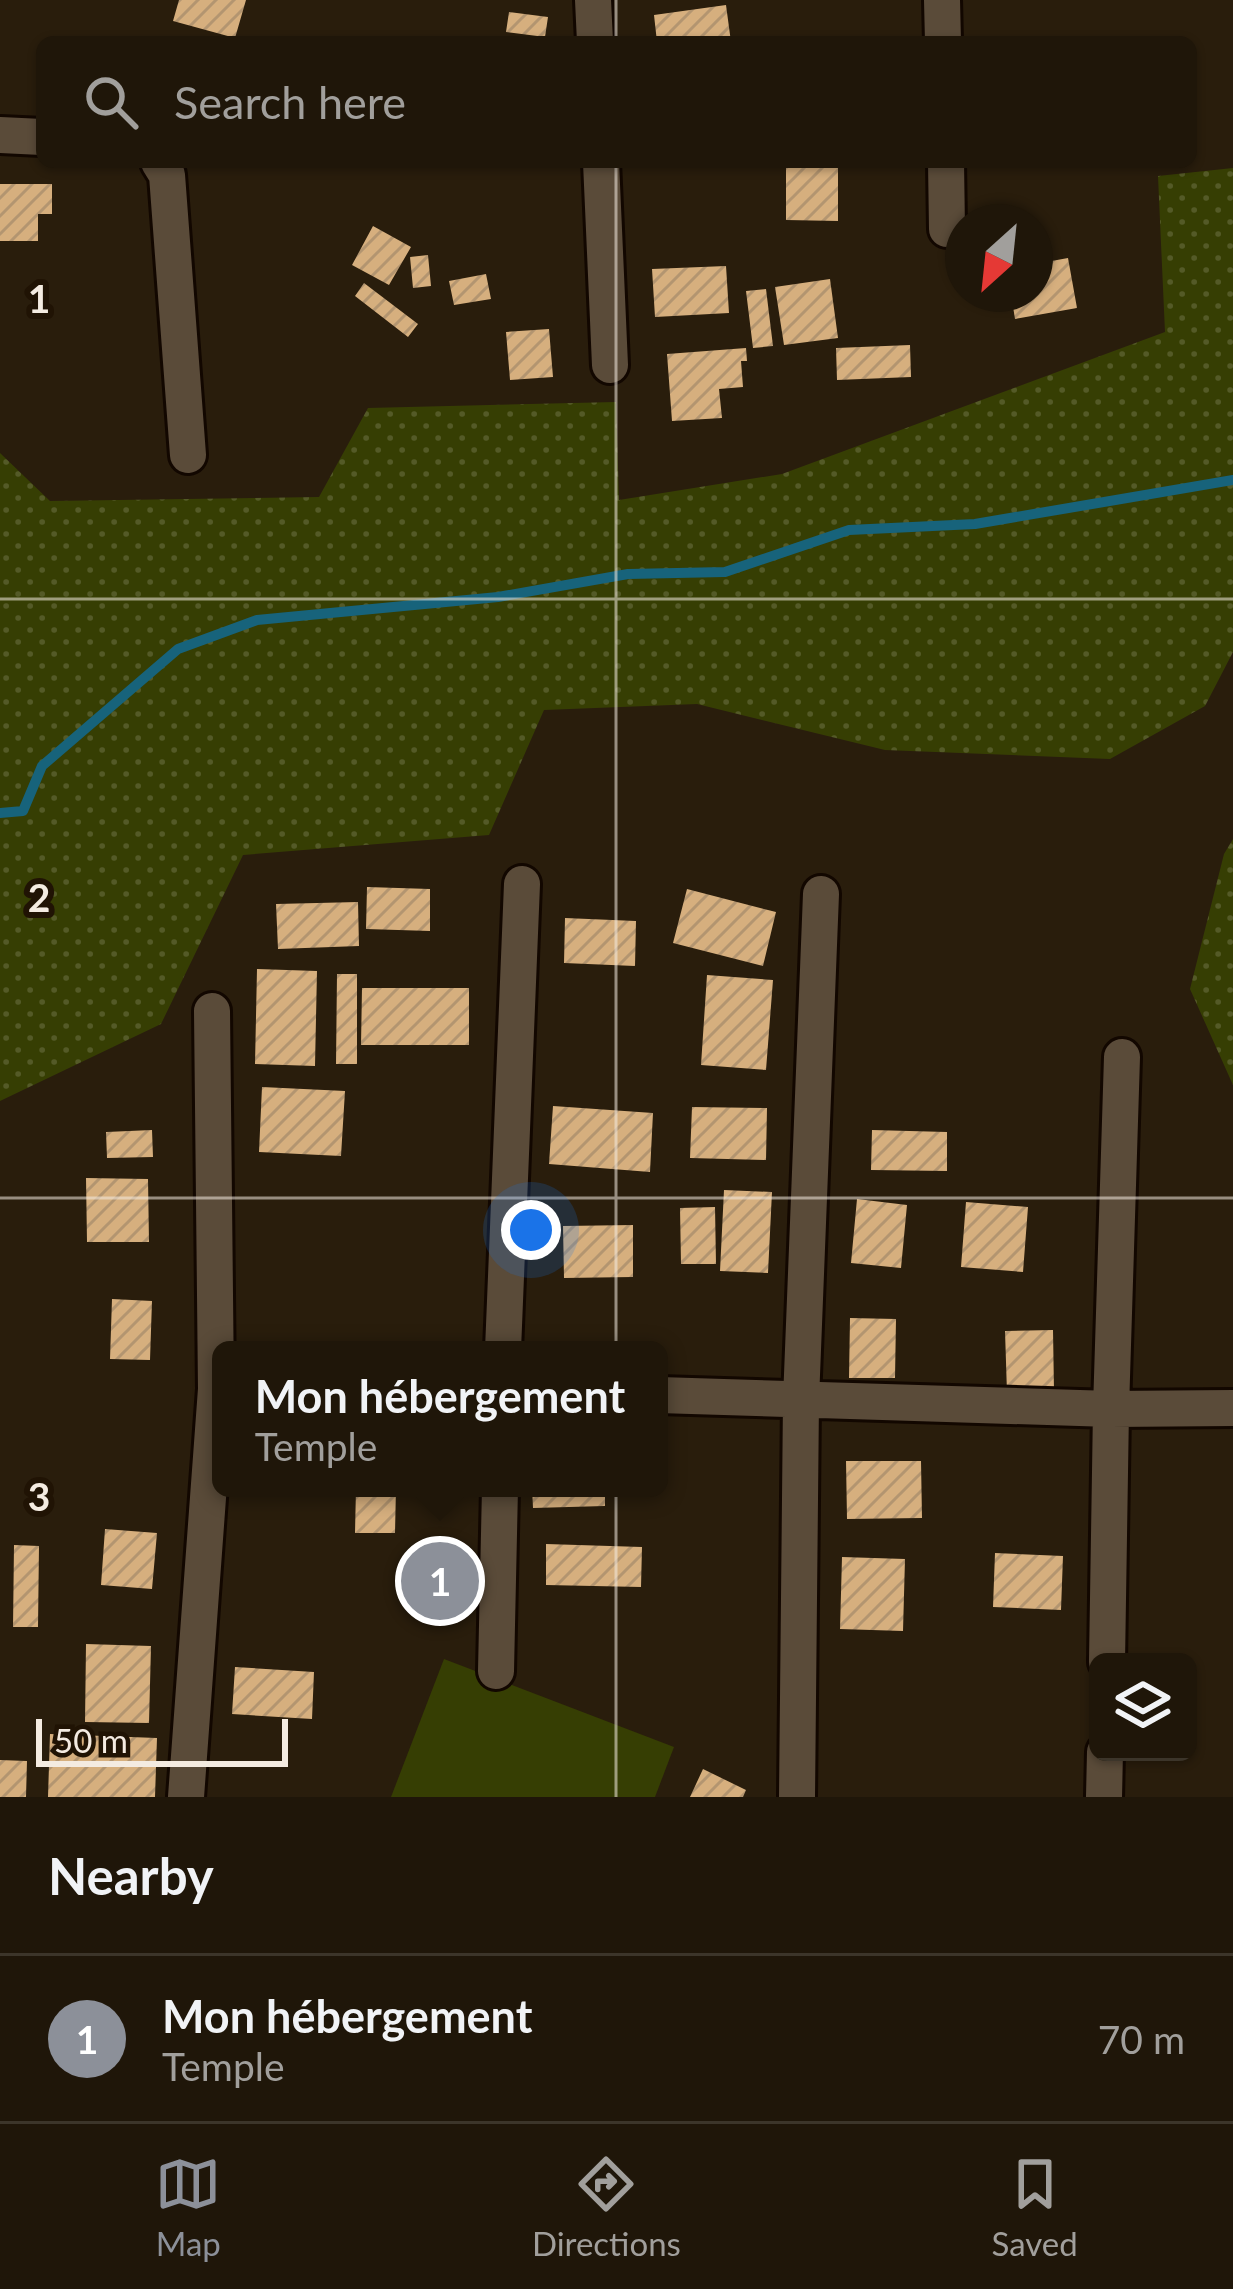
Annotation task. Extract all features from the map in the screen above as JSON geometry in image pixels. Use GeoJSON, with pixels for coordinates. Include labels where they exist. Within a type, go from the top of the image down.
{"type":"FeatureCollection","features":[{"type":"Feature","properties":{"kind":"street"},"geometry":{"type":"LineString","coordinates":[[593,0],[596,36]]}},
{"type":"Feature","properties":{"kind":"street"},"geometry":{"type":"LineString","coordinates":[[942,0],[943,36]]}},
{"type":"Feature","properties":{"kind":"street"},"geometry":{"type":"LineString","coordinates":[[0,135],[36,137]]}},
{"type":"Feature","properties":{"kind":"street"},"geometry":{"type":"LineString","coordinates":[[162,168],[167,176],[188,455]]}},
{"type":"Feature","properties":{"kind":"street"},"geometry":{"type":"LineString","coordinates":[[601,168],[610,365]]}},
{"type":"Feature","properties":{"kind":"street"},"geometry":{"type":"LineString","coordinates":[[946,168],[947,204]]}},
{"type":"Feature","properties":{"kind":"street"},"geometry":{"type":"LineString","coordinates":[[503,1341],[522,884]]}},
{"type":"Feature","properties":{"kind":"street"},"geometry":{"type":"LineString","coordinates":[[797,1797],[800,1400],[821,894]]}},
{"type":"Feature","properties":{"kind":"street"},"geometry":{"type":"LineString","coordinates":[[212,1011],[218,1341]]}},
{"type":"Feature","properties":{"kind":"street"},"geometry":{"type":"LineString","coordinates":[[1107,1653],[1122,1057]]}},
{"type":"Feature","properties":{"kind":"street"},"geometry":{"type":"LineString","coordinates":[[668,1395],[1111,1409],[1233,1408]]}},
{"type":"Feature","properties":{"kind":"street"},"geometry":{"type":"LineString","coordinates":[[186,1797],[212,1476]]}},
{"type":"Feature","properties":{"kind":"street"},"geometry":{"type":"LineString","coordinates":[[496,1670],[500,1497]]}},
{"type":"Feature","properties":{"kind":"street"},"geometry":{"type":"LineString","coordinates":[[1104,1797],[1105,1761]]}},
{"type":"Feature","properties":{"kind":"green space"},"geometry":{"type":"Polygon","coordinates":[[[1233,168],[1233,652],[1205,706],[1110,759],[885,750],[697,704],[544,710],[489,835],[243,855],[161,1024],[0,1101],[0,453],[50,501],[319,497],[368,408],[616,402],[619,500],[782,474],[1165,332],[1158,176],[1233,168]]]}},
{"type":"Feature","properties":{"kind":"green space"},"geometry":{"type":"Polygon","coordinates":[[[1233,839],[1233,1085],[1190,989],[1224,854],[1233,839]]]}},
{"type":"Feature","properties":{"kind":"green space"},"geometry":{"type":"Polygon","coordinates":[[[444,1659],[674,1747],[655,1797],[391,1797],[444,1659]]]}},
{"type":"Feature","properties":{"kind":"building"},"geometry":{"type":"Polygon","coordinates":[[[179,0],[246,0],[236,36],[173,21],[179,0]]]}},
{"type":"Feature","properties":{"kind":"building"},"geometry":{"type":"Polygon","coordinates":[[[726,5],[730,36],[656,36],[654,15],[726,5]]]}},
{"type":"Feature","properties":{"kind":"building"},"geometry":{"type":"Polygon","coordinates":[[[509,12],[548,17],[545,36],[506,32],[509,12]]]}},
{"type":"Feature","properties":{"kind":"building"},"geometry":{"type":"Polygon","coordinates":[[[786,168],[838,168],[838,221],[786,220],[786,168]]]}},
{"type":"Feature","properties":{"kind":"building"},"geometry":{"type":"Polygon","coordinates":[[[0,184],[52,184],[52,214],[38,214],[38,241],[0,241],[0,184]]]}},
{"type":"Feature","properties":{"kind":"building"},"geometry":{"type":"Polygon","coordinates":[[[373,226],[411,247],[389,285],[352,265],[373,226]]]}},
{"type":"Feature","properties":{"kind":"building"},"geometry":{"type":"Polygon","coordinates":[[[428,255],[431,286],[413,288],[410,257],[428,255]]]}},
{"type":"Feature","properties":{"kind":"building"},"geometry":{"type":"Polygon","coordinates":[[[1068,258],[1077,308],[1015,319],[1014,312],[1053,312],[1053,261],[1068,258]]]}},
{"type":"Feature","properties":{"kind":"building"},"geometry":{"type":"Polygon","coordinates":[[[726,266],[729,313],[655,317],[652,269],[726,266]]]}},
{"type":"Feature","properties":{"kind":"building"},"geometry":{"type":"Polygon","coordinates":[[[486,274],[491,299],[454,305],[449,281],[486,274]]]}},
{"type":"Feature","properties":{"kind":"building"},"geometry":{"type":"Polygon","coordinates":[[[830,279],[838,338],[784,345],[775,287],[830,279]]]}},
{"type":"Feature","properties":{"kind":"building"},"geometry":{"type":"Polygon","coordinates":[[[364,283],[418,324],[408,337],[355,296],[364,283]]]}},
{"type":"Feature","properties":{"kind":"building"},"geometry":{"type":"Polygon","coordinates":[[[766,289],[773,346],[753,348],[746,291],[766,289]]]}},
{"type":"Feature","properties":{"kind":"building"},"geometry":{"type":"Polygon","coordinates":[[[549,329],[553,377],[510,380],[506,332],[549,329]]]}},
{"type":"Feature","properties":{"kind":"building"},"geometry":{"type":"Polygon","coordinates":[[[910,345],[911,377],[837,380],[836,348],[910,345]]]}},
{"type":"Feature","properties":{"kind":"building"},"geometry":{"type":"Polygon","coordinates":[[[746,348],[747,361],[741,361],[743,387],[719,389],[722,418],[672,421],[667,354],[746,348]]]}},
{"type":"Feature","properties":{"kind":"building"},"geometry":{"type":"Polygon","coordinates":[[[367,887],[430,889],[430,931],[366,929],[367,887]]]}},
{"type":"Feature","properties":{"kind":"building"},"geometry":{"type":"Polygon","coordinates":[[[687,889],[776,912],[763,966],[673,943],[687,889]]]}},
{"type":"Feature","properties":{"kind":"building"},"geometry":{"type":"Polygon","coordinates":[[[358,902],[359,946],[278,949],[276,904],[358,902]]]}},
{"type":"Feature","properties":{"kind":"building"},"geometry":{"type":"Polygon","coordinates":[[[565,918],[636,921],[635,966],[564,963],[565,918]]]}},
{"type":"Feature","properties":{"kind":"building"},"geometry":{"type":"Polygon","coordinates":[[[257,969],[317,971],[315,1066],[255,1064],[257,969]]]}},
{"type":"Feature","properties":{"kind":"building"},"geometry":{"type":"Polygon","coordinates":[[[337,974],[357,974],[357,1064],[336,1064],[337,974]]]}},
{"type":"Feature","properties":{"kind":"building"},"geometry":{"type":"Polygon","coordinates":[[[707,975],[773,980],[766,1070],[701,1065],[707,975]]]}},
{"type":"Feature","properties":{"kind":"building"},"geometry":{"type":"Polygon","coordinates":[[[362,988],[469,988],[469,1045],[361,1045],[362,988]]]}},
{"type":"Feature","properties":{"kind":"building"},"geometry":{"type":"Polygon","coordinates":[[[262,1087],[345,1091],[341,1156],[259,1152],[262,1087]]]}},
{"type":"Feature","properties":{"kind":"building"},"geometry":{"type":"Polygon","coordinates":[[[553,1106],[653,1113],[650,1172],[549,1164],[553,1106]]]}},
{"type":"Feature","properties":{"kind":"building"},"geometry":{"type":"Polygon","coordinates":[[[692,1107],[767,1108],[766,1160],[690,1158],[692,1107]]]}},
{"type":"Feature","properties":{"kind":"building"},"geometry":{"type":"Polygon","coordinates":[[[152,1130],[153,1157],[107,1158],[106,1132],[152,1130]]]}},
{"type":"Feature","properties":{"kind":"building"},"geometry":{"type":"Polygon","coordinates":[[[872,1130],[947,1132],[947,1171],[871,1170],[872,1130]]]}},
{"type":"Feature","properties":{"kind":"building"},"geometry":{"type":"Polygon","coordinates":[[[86,1178],[148,1179],[149,1242],[87,1242],[86,1178]]]}},
{"type":"Feature","properties":{"kind":"building"},"geometry":{"type":"Polygon","coordinates":[[[724,1190],[772,1192],[768,1273],[720,1271],[724,1190]]]}},
{"type":"Feature","properties":{"kind":"building"},"geometry":{"type":"Polygon","coordinates":[[[857,1199],[907,1205],[901,1268],[851,1263],[857,1199]]]}},
{"type":"Feature","properties":{"kind":"building"},"geometry":{"type":"Polygon","coordinates":[[[966,1202],[1028,1207],[1023,1272],[961,1267],[966,1202]]]}},
{"type":"Feature","properties":{"kind":"building"},"geometry":{"type":"Polygon","coordinates":[[[715,1207],[716,1264],[681,1264],[680,1208],[715,1207]]]}},
{"type":"Feature","properties":{"kind":"building"},"geometry":{"type":"Polygon","coordinates":[[[633,1225],[633,1277],[564,1278],[563,1226],[633,1225]]]}},
{"type":"Feature","properties":{"kind":"building"},"geometry":{"type":"Polygon","coordinates":[[[112,1299],[152,1301],[150,1360],[110,1359],[112,1299]]]}},
{"type":"Feature","properties":{"kind":"building"},"geometry":{"type":"Polygon","coordinates":[[[850,1318],[896,1319],[895,1378],[849,1378],[850,1318]]]}},
{"type":"Feature","properties":{"kind":"building"},"geometry":{"type":"Polygon","coordinates":[[[1053,1330],[1054,1391],[1007,1393],[1005,1331],[1053,1330]]]}},
{"type":"Feature","properties":{"kind":"building"},"geometry":{"type":"Polygon","coordinates":[[[846,1461],[921,1461],[922,1518],[847,1519],[846,1461]]]}},
{"type":"Feature","properties":{"kind":"building"},"geometry":{"type":"Polygon","coordinates":[[[356,1497],[396,1497],[395,1533],[355,1533],[356,1497]]]}},
{"type":"Feature","properties":{"kind":"building"},"geometry":{"type":"Polygon","coordinates":[[[532,1497],[605,1497],[605,1506],[533,1508],[532,1497]]]}},
{"type":"Feature","properties":{"kind":"building"},"geometry":{"type":"Polygon","coordinates":[[[105,1529],[157,1533],[152,1589],[101,1585],[105,1529]]]}},
{"type":"Feature","properties":{"kind":"building"},"geometry":{"type":"Polygon","coordinates":[[[546,1544],[642,1547],[641,1587],[546,1585],[546,1544]]]}},
{"type":"Feature","properties":{"kind":"building"},"geometry":{"type":"Polygon","coordinates":[[[14,1545],[39,1546],[38,1627],[13,1627],[14,1545]]]}},
{"type":"Feature","properties":{"kind":"building"},"geometry":{"type":"Polygon","coordinates":[[[995,1553],[1063,1556],[1061,1610],[993,1607],[995,1553]]]}},
{"type":"Feature","properties":{"kind":"building"},"geometry":{"type":"Polygon","coordinates":[[[842,1557],[905,1559],[903,1631],[840,1629],[842,1557]]]}},
{"type":"Feature","properties":{"kind":"building"},"geometry":{"type":"Polygon","coordinates":[[[86,1644],[151,1646],[149,1723],[85,1722],[86,1644]]]}},
{"type":"Feature","properties":{"kind":"building"},"geometry":{"type":"Polygon","coordinates":[[[235,1667],[314,1672],[312,1719],[232,1714],[235,1667]]]}},
{"type":"Feature","properties":{"kind":"building"},"geometry":{"type":"Polygon","coordinates":[[[50,1734],[157,1738],[155,1797],[48,1797],[50,1734]]]}},
{"type":"Feature","properties":{"kind":"building"},"geometry":{"type":"Polygon","coordinates":[[[0,1760],[27,1761],[26,1797],[0,1797],[0,1760]]]}},
{"type":"Feature","properties":{"kind":"building"},"geometry":{"type":"Polygon","coordinates":[[[703,1769],[746,1790],[743,1797],[690,1797],[703,1769]]]}},
{"type":"Feature","properties":{"kind":"waterway"},"geometry":{"type":"LineString","coordinates":[[0,813],[23,811],[42,766],[178,649],[257,620],[498,597],[628,574],[725,572],[849,530],[975,524],[1233,480]]}},
{"type":"Feature","properties":{"kind":"place","name":"Mon hébergement"},"geometry":{"type":"Point","coordinates":[440,1581]}}]}
